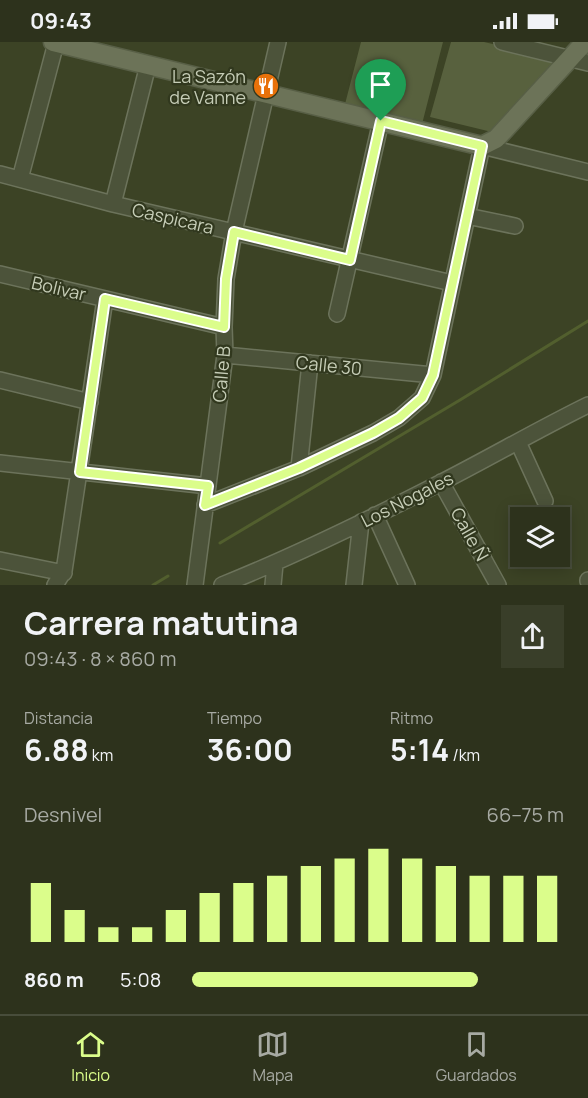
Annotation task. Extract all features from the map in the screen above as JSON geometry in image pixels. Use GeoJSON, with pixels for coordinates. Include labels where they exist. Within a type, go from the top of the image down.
{"type":"FeatureCollection","features":[{"type":"Feature","properties":{"kind":"main road"},"geometry":{"type":"LineString","coordinates":[[55,42],[114,49],[148,65],[482,146],[496,139],[585,42]]}},
{"type":"Feature","properties":{"kind":"street"},"geometry":{"type":"LineString","coordinates":[[20,179],[55,42]]}},
{"type":"Feature","properties":{"kind":"street","name":"Calle B"},"geometry":{"type":"LineString","coordinates":[[195,585],[225,355],[226,279],[234,232],[278,42]]}},
{"type":"Feature","properties":{"kind":"street"},"geometry":{"type":"LineString","coordinates":[[502,42],[588,63]]}},
{"type":"Feature","properties":{"kind":"street"},"geometry":{"type":"LineString","coordinates":[[113,204],[148,65]]}},
{"type":"Feature","properties":{"kind":"street"},"geometry":{"type":"LineString","coordinates":[[337,315],[381,121]]}},
{"type":"Feature","properties":{"kind":"street"},"geometry":{"type":"LineString","coordinates":[[205,505],[299,468],[373,433],[399,418],[422,398],[433,375],[482,146],[588,172]]}},
{"type":"Feature","properties":{"kind":"street","name":"Caspicara"},"geometry":{"type":"LineString","coordinates":[[0,174],[113,204],[452,283]]}},
{"type":"Feature","properties":{"kind":"street"},"geometry":{"type":"LineString","coordinates":[[467,216],[515,226]]}},
{"type":"Feature","properties":{"kind":"street","name":"Bolivar"},"geometry":{"type":"LineString","coordinates":[[0,274],[224,327]]}},
{"type":"Feature","properties":{"kind":"street"},"geometry":{"type":"LineString","coordinates":[[0,560],[59,579],[80,472],[105,299]]}},
{"type":"Feature","properties":{"kind":"street","name":"Calle 30"},"geometry":{"type":"LineString","coordinates":[[225,355],[433,375]]}},
{"type":"Feature","properties":{"kind":"street"},"geometry":{"type":"LineString","coordinates":[[299,468],[310,363]]}},
{"type":"Feature","properties":{"kind":"street"},"geometry":{"type":"LineString","coordinates":[[0,380],[90,402]]}},
{"type":"Feature","properties":{"kind":"street","name":"Los Nogales"},"geometry":{"type":"LineString","coordinates":[[222,585],[275,564],[587,409]]}},
{"type":"Feature","properties":{"kind":"street"},"geometry":{"type":"LineString","coordinates":[[518,442],[545,501]]}},
{"type":"Feature","properties":{"kind":"street"},"geometry":{"type":"LineString","coordinates":[[0,463],[208,486]]}},
{"type":"Feature","properties":{"kind":"street","name":"Calle Ñ"},"geometry":{"type":"LineString","coordinates":[[441,482],[498,585]]}},
{"type":"Feature","properties":{"kind":"street"},"geometry":{"type":"LineString","coordinates":[[375,515],[407,585]]}},
{"type":"Feature","properties":{"kind":"street"},"geometry":{"type":"LineString","coordinates":[[354,585],[361,522]]}},
{"type":"Feature","properties":{"kind":"street"},"geometry":{"type":"LineString","coordinates":[[273,585],[275,564]]}},
{"type":"Feature","properties":{"kind":"building"},"geometry":{"type":"Polygon","coordinates":[[[361,42],[443,42],[421,128],[344,108],[361,42]]]}},
{"type":"Feature","properties":{"kind":"building"},"geometry":{"type":"Polygon","coordinates":[[[451,42],[484,42],[562,60],[496,133],[430,117],[451,42]]]}},
{"type":"Feature","properties":{"kind":"waterway"},"geometry":{"type":"LineString","coordinates":[[220,543],[588,321]]}},
{"type":"Feature","properties":{"kind":"waterway"},"geometry":{"type":"LineString","coordinates":[[153,585],[168,576]]}},
{"type":"Feature","properties":{"kind":"place","name":"La Sazón de Vanne"},"geometry":{"type":"Point","coordinates":[266,86]}},
{"type":"Feature","properties":{"kind":"route"},"geometry":{"type":"LineString","coordinates":[[381,121],[482,146],[433,375],[422,398],[399,418],[373,433],[299,468],[205,505],[208,486],[80,472],[105,299],[224,327],[226,279],[234,232],[350,260],[381,121]]}}]}
